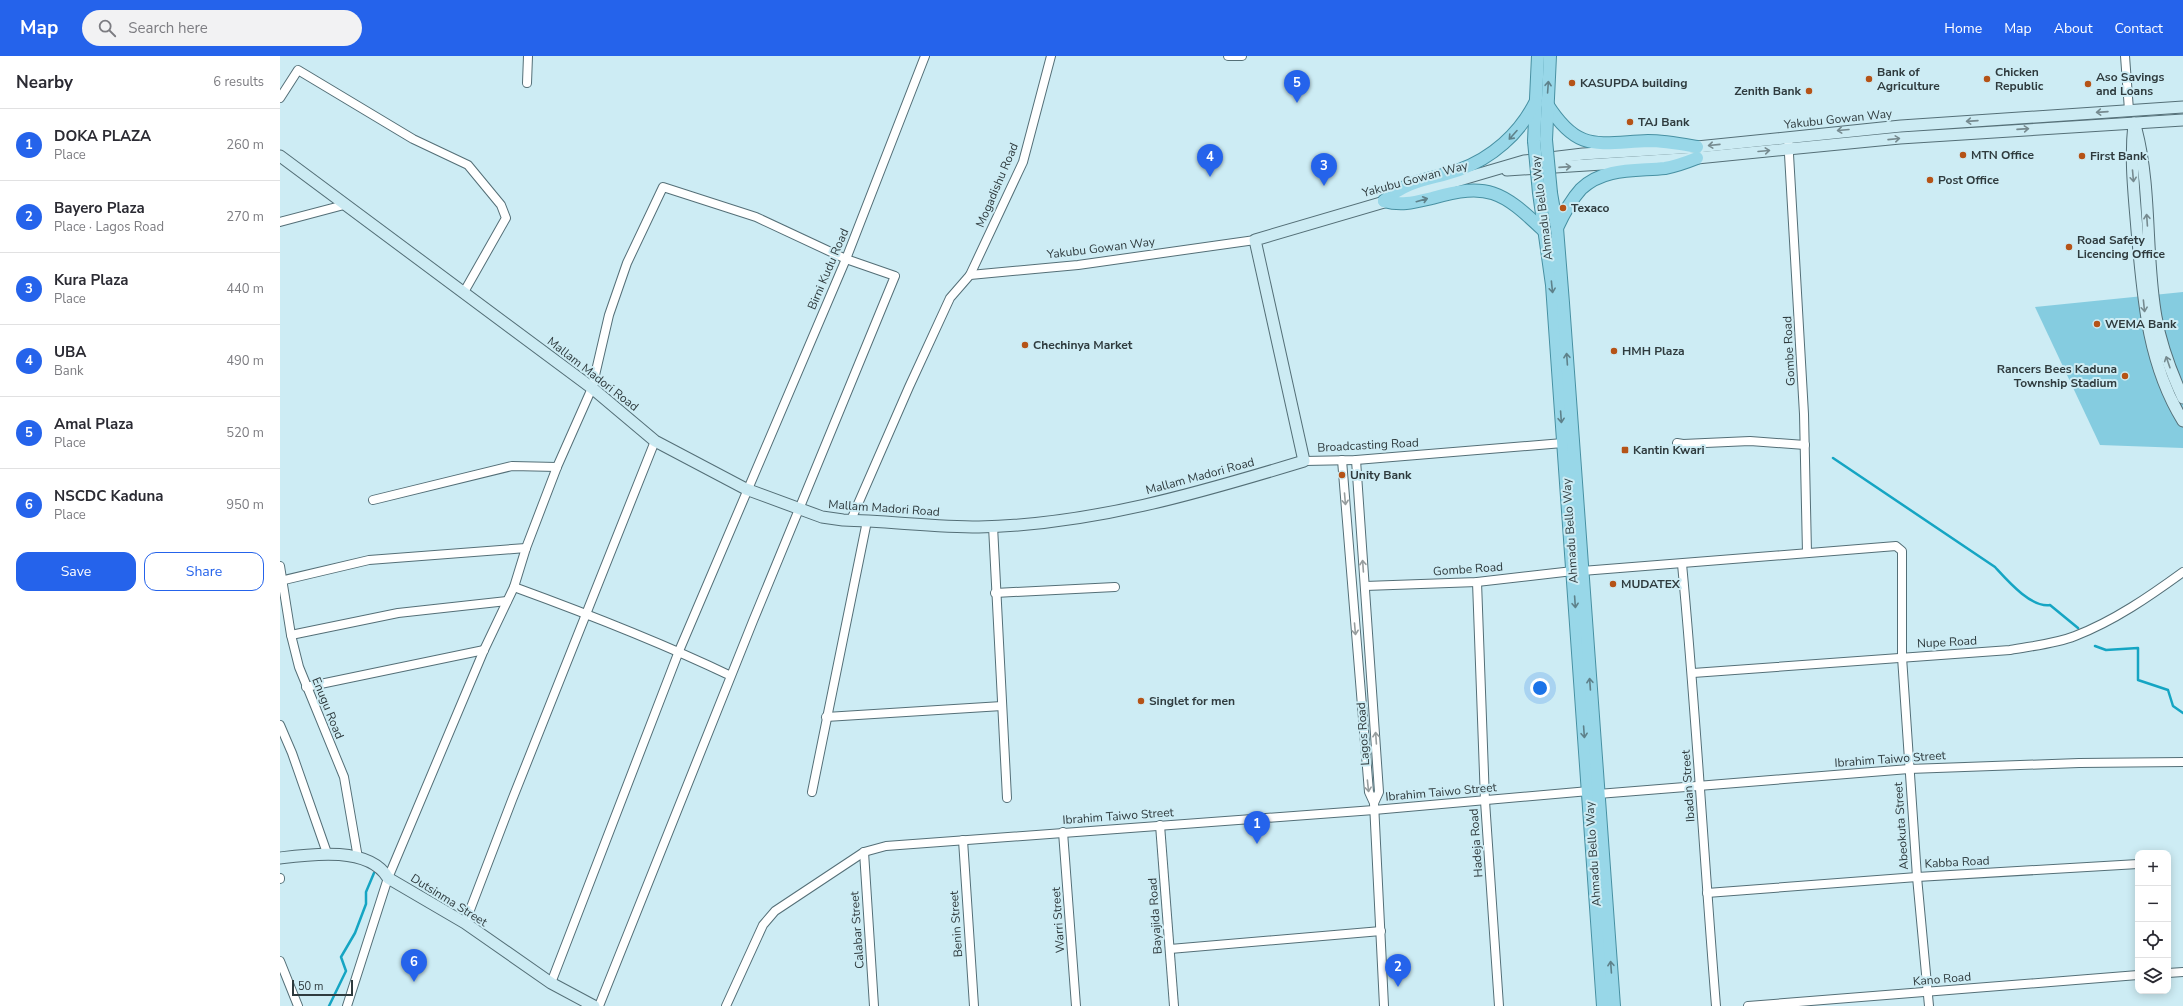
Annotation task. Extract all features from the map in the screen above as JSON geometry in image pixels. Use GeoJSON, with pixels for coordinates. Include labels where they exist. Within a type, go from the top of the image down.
{"type":"FeatureCollection","features":[{"type":"Feature","properties":{"kind":"main road","name":"Ahmadu Bello Way"},"geometry":{"type":"LineString","coordinates":[[1538,56],[1541,104],[1539,193],[1543,230],[1552,285],[1563,443],[1577,571]]}},
{"type":"Feature","properties":{"kind":"main road","name":"Ahmadu Bello Way"},"geometry":{"type":"LineString","coordinates":[[1541,104],[1550,56]]}},
{"type":"Feature","properties":{"kind":"main road"},"geometry":{"type":"LineString","coordinates":[[1384,201],[1396,189],[1459,170],[1497,150],[1541,104],[1565,129],[1588,142],[1622,144],[1666,141],[1697,152]]}},
{"type":"Feature","properties":{"kind":"main road","name":"Ahmadu Bello Way"},"geometry":{"type":"LineString","coordinates":[[1540,140],[1557,228],[1577,571],[1593,792],[1614,1006]]}},
{"type":"Feature","properties":{"kind":"main road"},"geometry":{"type":"LineString","coordinates":[[1557,228],[1571,203],[1581,190],[1595,178],[1608,173],[1622,171],[1667,168],[1697,152]]}},
{"type":"Feature","properties":{"kind":"main road"},"geometry":{"type":"LineString","coordinates":[[1384,201],[1402,205],[1456,191],[1474,189],[1494,193],[1515,203],[1543,230]]}},
{"type":"Feature","properties":{"kind":"main road","name":"Ahmadu Bello Way"},"geometry":{"type":"LineString","coordinates":[[1593,792],[1603,1006]]}},
{"type":"Feature","properties":{"kind":"street"},"geometry":{"type":"LineString","coordinates":[[527,83],[528,56]]}},
{"type":"Feature","properties":{"kind":"street","name":"Birni Kudu Road"},"geometry":{"type":"LineString","coordinates":[[551,983],[679,651],[746,489],[846,259],[925,56]]}},
{"type":"Feature","properties":{"kind":"street","name":"Mogadishu Road"},"geometry":{"type":"LineString","coordinates":[[970,274],[1023,162],[1051,56]]}},
{"type":"Feature","properties":{"kind":"street"},"geometry":{"type":"LineString","coordinates":[[1228,56],[1242,56]]}},
{"type":"Feature","properties":{"kind":"street"},"geometry":{"type":"LineString","coordinates":[[2125,56],[2129,110],[2142,152],[2156,316],[2162,346],[2183,398]]}},
{"type":"Feature","properties":{"kind":"street"},"geometry":{"type":"LineString","coordinates":[[280,98],[298,70],[413,139],[468,166],[501,205],[506,218],[464,292]]}},
{"type":"Feature","properties":{"kind":"street","name":"Yakubu Gowan Way"},"geometry":{"type":"LineString","coordinates":[[970,274],[1078,265],[1255,240],[1384,201],[1498,170],[1523,170],[1697,152],[1788,137],[1901,126],[2183,107]]}},
{"type":"Feature","properties":{"kind":"street","name":"Yakubu Gowan Way"},"geometry":{"type":"LineString","coordinates":[[1697,152],[1789,149],[1900,138],[2183,120]]}},
{"type":"Feature","properties":{"kind":"street"},"geometry":{"type":"LineString","coordinates":[[2134,123],[2131,153],[2145,319],[2152,348],[2162,377],[2183,421]]}},
{"type":"Feature","properties":{"kind":"street","name":"Gombe Road"},"geometry":{"type":"LineString","coordinates":[[1788,137],[1805,445],[1807,553]]}},
{"type":"Feature","properties":{"kind":"street","name":"Mallam Madori Road"},"geometry":{"type":"LineString","coordinates":[[280,156],[592,388],[655,441],[746,489],[822,517],[867,521],[993,526],[1067,519],[1178,498],[1304,461]]}},
{"type":"Feature","properties":{"kind":"street"},"geometry":{"type":"LineString","coordinates":[[347,1006],[388,878],[484,650],[514,587],[526,548],[557,467],[592,388],[609,315],[627,263],[663,187],[756,217],[846,259],[895,276],[731,676],[599,1006]]}},
{"type":"Feature","properties":{"kind":"street"},"geometry":{"type":"LineString","coordinates":[[280,222],[344,205]]}},
{"type":"Feature","properties":{"kind":"street","name":"Broadcasting Road"},"geometry":{"type":"LineString","coordinates":[[1255,240],[1304,461],[1356,460],[1563,443]]}},
{"type":"Feature","properties":{"kind":"street"},"geometry":{"type":"LineString","coordinates":[[851,520],[909,386],[950,298],[970,274]]}},
{"type":"Feature","properties":{"kind":"street"},"geometry":{"type":"LineString","coordinates":[[465,923],[512,800],[655,441]]}},
{"type":"Feature","properties":{"kind":"street"},"geometry":{"type":"LineString","coordinates":[[1677,443],[1750,441],[1805,445]]}},
{"type":"Feature","properties":{"kind":"street"},"geometry":{"type":"LineString","coordinates":[[1342,460],[1369,792],[1374,807]]}},
{"type":"Feature","properties":{"kind":"street","name":"Lagos Road"},"geometry":{"type":"LineString","coordinates":[[1356,460],[1379,792],[1374,807],[1384,1006]]}},
{"type":"Feature","properties":{"kind":"street"},"geometry":{"type":"LineString","coordinates":[[373,500],[512,466],[557,467]]}},
{"type":"Feature","properties":{"kind":"street"},"geometry":{"type":"LineString","coordinates":[[812,792],[867,521]]}},
{"type":"Feature","properties":{"kind":"street"},"geometry":{"type":"LineString","coordinates":[[993,526],[995,593],[1007,798]]}},
{"type":"Feature","properties":{"kind":"street","name":"Gombe Road"},"geometry":{"type":"LineString","coordinates":[[1365,586],[1477,582],[1577,571],[1682,564],[1896,546],[1900,548]]}},
{"type":"Feature","properties":{"kind":"street"},"geometry":{"type":"LineString","coordinates":[[282,581],[369,560],[526,548]]}},
{"type":"Feature","properties":{"kind":"street","name":"Abeokuta Street"},"geometry":{"type":"LineString","coordinates":[[1900,548],[1902,551],[1902,657],[1909,769],[1929,1006]]}},
{"type":"Feature","properties":{"kind":"street","name":"Ibadan Street"},"geometry":{"type":"LineString","coordinates":[[1682,564],[1693,672],[1707,893],[1716,1006]]}},
{"type":"Feature","properties":{"kind":"street","name":"Enugu Road"},"geometry":{"type":"LineString","coordinates":[[280,566],[291,635],[306,687],[344,777],[358,858]]}},
{"type":"Feature","properties":{"kind":"street","name":"Nupe Road"},"geometry":{"type":"LineString","coordinates":[[1693,672],[2010,650],[2054,643],[2092,628],[2153,594],[2183,572]]}},
{"type":"Feature","properties":{"kind":"street","name":"Hadeja Road"},"geometry":{"type":"LineString","coordinates":[[1477,582],[1486,801],[1499,1006]]}},
{"type":"Feature","properties":{"kind":"street"},"geometry":{"type":"LineString","coordinates":[[514,587],[587,614],[679,651],[731,676]]}},
{"type":"Feature","properties":{"kind":"street"},"geometry":{"type":"LineString","coordinates":[[995,593],[1115,587]]}},
{"type":"Feature","properties":{"kind":"street"},"geometry":{"type":"LineString","coordinates":[[291,635],[398,613],[507,601]]}},
{"type":"Feature","properties":{"kind":"street"},"geometry":{"type":"LineString","coordinates":[[306,687],[484,650]]}},
{"type":"Feature","properties":{"kind":"street"},"geometry":{"type":"LineString","coordinates":[[826,717],[1002,706]]}},
{"type":"Feature","properties":{"kind":"street"},"geometry":{"type":"LineString","coordinates":[[280,725],[292,753],[327,853]]}},
{"type":"Feature","properties":{"kind":"street","name":"Ibrahim Taiwo Street"},"geometry":{"type":"LineString","coordinates":[[726,1006],[763,926],[775,911],[864,852],[886,846],[1374,807],[1701,786],[1909,769],[2078,763],[2183,762]]}},
{"type":"Feature","properties":{"kind":"street","name":"Bayajida Road"},"geometry":{"type":"LineString","coordinates":[[1160,825],[1174,1006]]}},
{"type":"Feature","properties":{"kind":"street","name":"Warri Street"},"geometry":{"type":"LineString","coordinates":[[1064,832],[1076,1006]]}},
{"type":"Feature","properties":{"kind":"street","name":"Benin Street"},"geometry":{"type":"LineString","coordinates":[[963,840],[974,1006]]}},
{"type":"Feature","properties":{"kind":"street","name":"Calabar Street"},"geometry":{"type":"LineString","coordinates":[[864,852],[874,1006]]}},
{"type":"Feature","properties":{"kind":"street","name":"Dutsinma Street"},"geometry":{"type":"LineString","coordinates":[[280,858],[327,853],[358,858],[383,869],[388,878],[465,923],[551,983],[594,1006]]}},
{"type":"Feature","properties":{"kind":"street","name":"Kabba Road"},"geometry":{"type":"LineString","coordinates":[[1707,893],[1917,877],[2135,864]]}},
{"type":"Feature","properties":{"kind":"street"},"geometry":{"type":"LineString","coordinates":[[1170,949],[1381,931]]}},
{"type":"Feature","properties":{"kind":"street"},"geometry":{"type":"LineString","coordinates":[[280,961],[298,1006]]}},
{"type":"Feature","properties":{"kind":"street"},"geometry":{"type":"LineString","coordinates":[[2171,973],[2183,972]]}},
{"type":"Feature","properties":{"kind":"street","name":"Kano Road"},"geometry":{"type":"LineString","coordinates":[[1748,1006],[2135,975]]}},
{"type":"Feature","properties":{"kind":"shaded area","name":"Rancers Bees Kaduna Township Stadium"},"geometry":{"type":"Polygon","coordinates":[[[2183,292],[2183,448],[2100,445],[2035,307],[2183,292]]]}},
{"type":"Feature","properties":{"kind":"waterway"},"geometry":{"type":"LineString","coordinates":[[1833,458],[1995,567],[2027,598],[2043,605],[2050,605],[2078,628]]}},
{"type":"Feature","properties":{"kind":"waterway"},"geometry":{"type":"LineString","coordinates":[[2095,646],[2106,650],[2138,648],[2138,680],[2168,690],[2173,706],[2183,713]]}},
{"type":"Feature","properties":{"kind":"waterway"},"geometry":{"type":"LineString","coordinates":[[329,1006],[346,971],[341,957],[355,933],[366,904],[366,892],[374,873]]}},
{"type":"Feature","properties":{"kind":"place","name":"Bank of Agriculture"},"geometry":{"type":"Point","coordinates":[1869,79]}},
{"type":"Feature","properties":{"kind":"place","name":"Chicken Republic"},"geometry":{"type":"Point","coordinates":[1987,79]}},
{"type":"Feature","properties":{"kind":"place","name":"KASUPDA building"},"geometry":{"type":"Point","coordinates":[1572,83]}},
{"type":"Feature","properties":{"kind":"place","name":"Aso Savings and Loans"},"geometry":{"type":"Point","coordinates":[2088,84]}},
{"type":"Feature","properties":{"kind":"place","name":"Zenith Bank"},"geometry":{"type":"Point","coordinates":[1809,91]}},
{"type":"Feature","properties":{"kind":"place","name":"Amal Plaza"},"geometry":{"type":"Point","coordinates":[1297,103]}},
{"type":"Feature","properties":{"kind":"place","name":"TAJ Bank"},"geometry":{"type":"Point","coordinates":[1630,122]}},
{"type":"Feature","properties":{"kind":"place","name":"MTN Office"},"geometry":{"type":"Point","coordinates":[1963,155]}},
{"type":"Feature","properties":{"kind":"place","name":"First Bank"},"geometry":{"type":"Point","coordinates":[2082,156]}},
{"type":"Feature","properties":{"kind":"place","name":"UBA"},"geometry":{"type":"Point","coordinates":[1210,177]}},
{"type":"Feature","properties":{"kind":"place","name":"Post Office"},"geometry":{"type":"Point","coordinates":[1930,180]}},
{"type":"Feature","properties":{"kind":"place","name":"Kura Plaza"},"geometry":{"type":"Point","coordinates":[1324,186]}},
{"type":"Feature","properties":{"kind":"place","name":"Texaco"},"geometry":{"type":"Point","coordinates":[1563,208]}},
{"type":"Feature","properties":{"kind":"place","name":"Road Safety Licencing Office"},"geometry":{"type":"Point","coordinates":[2069,247]}},
{"type":"Feature","properties":{"kind":"place","name":"WEMA Bank"},"geometry":{"type":"Point","coordinates":[2097,324]}},
{"type":"Feature","properties":{"kind":"place","name":"Chechinya Market"},"geometry":{"type":"Point","coordinates":[1025,345]}},
{"type":"Feature","properties":{"kind":"place","name":"HMH Plaza"},"geometry":{"type":"Point","coordinates":[1614,351]}},
{"type":"Feature","properties":{"kind":"place","name":"Rancers Bees Kaduna Township Stadium"},"geometry":{"type":"Point","coordinates":[2125,376]}},
{"type":"Feature","properties":{"kind":"place","name":"Kantin Kwari"},"geometry":{"type":"Point","coordinates":[1625,450]}},
{"type":"Feature","properties":{"kind":"place","name":"Unity Bank"},"geometry":{"type":"Point","coordinates":[1342,475]}},
{"type":"Feature","properties":{"kind":"place","name":"MUDATEX"},"geometry":{"type":"Point","coordinates":[1613,584]}},
{"type":"Feature","properties":{"kind":"place","name":"Singlet for men"},"geometry":{"type":"Point","coordinates":[1141,701]}},
{"type":"Feature","properties":{"kind":"place","name":"DOKA PLAZA"},"geometry":{"type":"Point","coordinates":[1257,844]}},
{"type":"Feature","properties":{"kind":"place","name":"NSCDC Kaduna"},"geometry":{"type":"Point","coordinates":[414,982]}},
{"type":"Feature","properties":{"kind":"place","name":"Bayero Plaza"},"geometry":{"type":"Point","coordinates":[1398,987]}}]}
